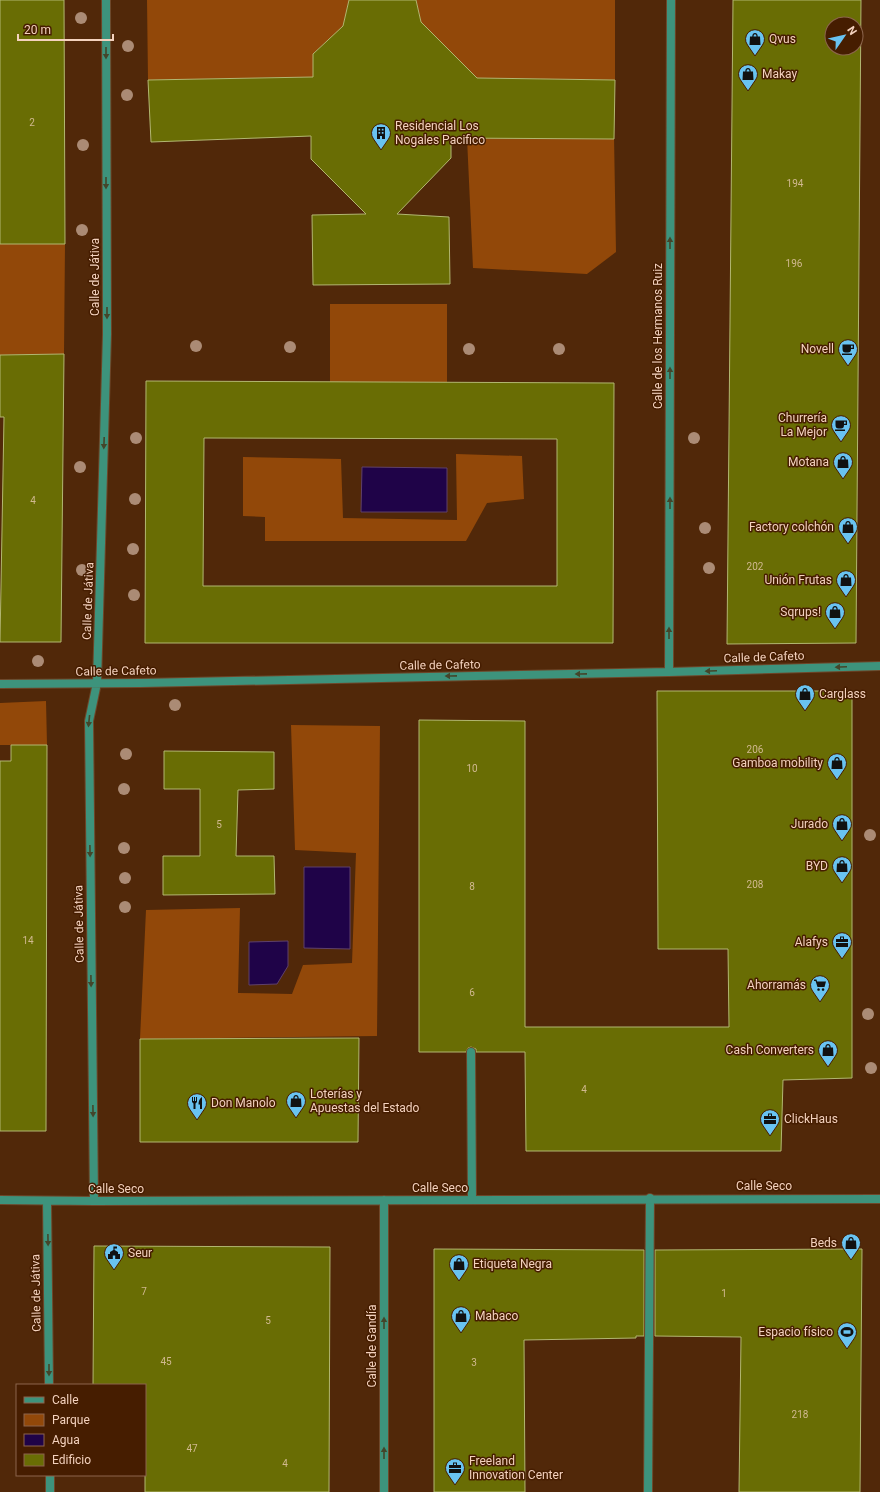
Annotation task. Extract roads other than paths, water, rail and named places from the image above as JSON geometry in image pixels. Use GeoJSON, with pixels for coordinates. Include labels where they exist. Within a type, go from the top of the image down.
{"type":"FeatureCollection","features":[{"type":"Feature","properties":{"kind":"street","name":"Calle de Játiva"},"geometry":{"type":"LineString","coordinates":[[94,1201],[89,721],[97,683],[107,334],[106,0]]}},
{"type":"Feature","properties":{"kind":"street","name":"Calle de los Hermanos Ruiz"},"geometry":{"type":"LineString","coordinates":[[669,672],[671,0]]}},
{"type":"Feature","properties":{"kind":"street","name":"Calle de Cafeto"},"geometry":{"type":"LineString","coordinates":[[0,684],[669,672],[880,666]]}},
{"type":"Feature","properties":{"kind":"street"},"geometry":{"type":"LineString","coordinates":[[471,1052],[472,1200]]}},
{"type":"Feature","properties":{"kind":"street","name":"Calle Seco"},"geometry":{"type":"LineString","coordinates":[[0,1200],[472,1200],[650,1198],[880,1199]]}},
{"type":"Feature","properties":{"kind":"street"},"geometry":{"type":"LineString","coordinates":[[648,1492],[650,1198]]}},
{"type":"Feature","properties":{"kind":"street","name":"Calle de Gandía"},"geometry":{"type":"LineString","coordinates":[[384,1200],[384,1492]]}},
{"type":"Feature","properties":{"kind":"street","name":"Calle de Játiva"},"geometry":{"type":"LineString","coordinates":[[47,1201],[49,1384]]}},
{"type":"Feature","properties":{"kind":"street"},"geometry":{"type":"LineString","coordinates":[[50,1476],[50,1492]]}},
{"type":"Feature","properties":{"kind":"water"},"geometry":{"type":"Polygon","coordinates":[[[362,467],[447,468],[447,512],[361,512],[362,467]]]}},
{"type":"Feature","properties":{"kind":"water"},"geometry":{"type":"Polygon","coordinates":[[[304,867],[350,867],[350,949],[304,948],[304,867]]]}},
{"type":"Feature","properties":{"kind":"water"},"geometry":{"type":"Polygon","coordinates":[[[288,941],[288,966],[277,984],[249,985],[249,942],[288,941]]]}},
{"type":"Feature","properties":{"kind":"place","name":"Qvus"},"geometry":{"type":"Point","coordinates":[755,56]}},
{"type":"Feature","properties":{"kind":"place","name":"Makay"},"geometry":{"type":"Point","coordinates":[748,91]}},
{"type":"Feature","properties":{"kind":"place","name":"Residencial Los Nogales Pacifico"},"geometry":{"type":"Point","coordinates":[381,150]}},
{"type":"Feature","properties":{"kind":"place","name":"Novell"},"geometry":{"type":"Point","coordinates":[848,366]}},
{"type":"Feature","properties":{"kind":"place","name":"Churrería La Mejor"},"geometry":{"type":"Point","coordinates":[841,442]}},
{"type":"Feature","properties":{"kind":"place","name":"Motana"},"geometry":{"type":"Point","coordinates":[843,479]}},
{"type":"Feature","properties":{"kind":"place","name":"Factory colchón"},"geometry":{"type":"Point","coordinates":[848,544]}},
{"type":"Feature","properties":{"kind":"place","name":"Unión Frutas"},"geometry":{"type":"Point","coordinates":[846,597]}},
{"type":"Feature","properties":{"kind":"place","name":"Sqrups!"},"geometry":{"type":"Point","coordinates":[835,629]}},
{"type":"Feature","properties":{"kind":"place","name":"Carglass"},"geometry":{"type":"Point","coordinates":[805,711]}},
{"type":"Feature","properties":{"kind":"place","name":"Gamboa mobility"},"geometry":{"type":"Point","coordinates":[837,780]}},
{"type":"Feature","properties":{"kind":"place","name":"Jurado"},"geometry":{"type":"Point","coordinates":[842,841]}},
{"type":"Feature","properties":{"kind":"place","name":"BYD"},"geometry":{"type":"Point","coordinates":[842,883]}},
{"type":"Feature","properties":{"kind":"place","name":"Alafys"},"geometry":{"type":"Point","coordinates":[842,959]}},
{"type":"Feature","properties":{"kind":"place","name":"Ahorramás"},"geometry":{"type":"Point","coordinates":[820,1002]}},
{"type":"Feature","properties":{"kind":"place","name":"Cash Converters"},"geometry":{"type":"Point","coordinates":[828,1067]}},
{"type":"Feature","properties":{"kind":"place","name":"Loterías y Apuestas del Estado"},"geometry":{"type":"Point","coordinates":[296,1118]}},
{"type":"Feature","properties":{"kind":"place","name":"Don Manolo"},"geometry":{"type":"Point","coordinates":[197,1120]}},
{"type":"Feature","properties":{"kind":"place","name":"ClickHaus"},"geometry":{"type":"Point","coordinates":[770,1136]}},
{"type":"Feature","properties":{"kind":"place","name":"Beds"},"geometry":{"type":"Point","coordinates":[851,1260]}},
{"type":"Feature","properties":{"kind":"place","name":"Seur"},"geometry":{"type":"Point","coordinates":[114,1270]}},
{"type":"Feature","properties":{"kind":"place","name":"Etiqueta Negra"},"geometry":{"type":"Point","coordinates":[459,1281]}},
{"type":"Feature","properties":{"kind":"place","name":"Mabaco"},"geometry":{"type":"Point","coordinates":[461,1333]}},
{"type":"Feature","properties":{"kind":"place","name":"Espacio físico"},"geometry":{"type":"Point","coordinates":[847,1349]}},
{"type":"Feature","properties":{"kind":"place","name":"Freeland Innovation Center"},"geometry":{"type":"Point","coordinates":[455,1485]}}]}
